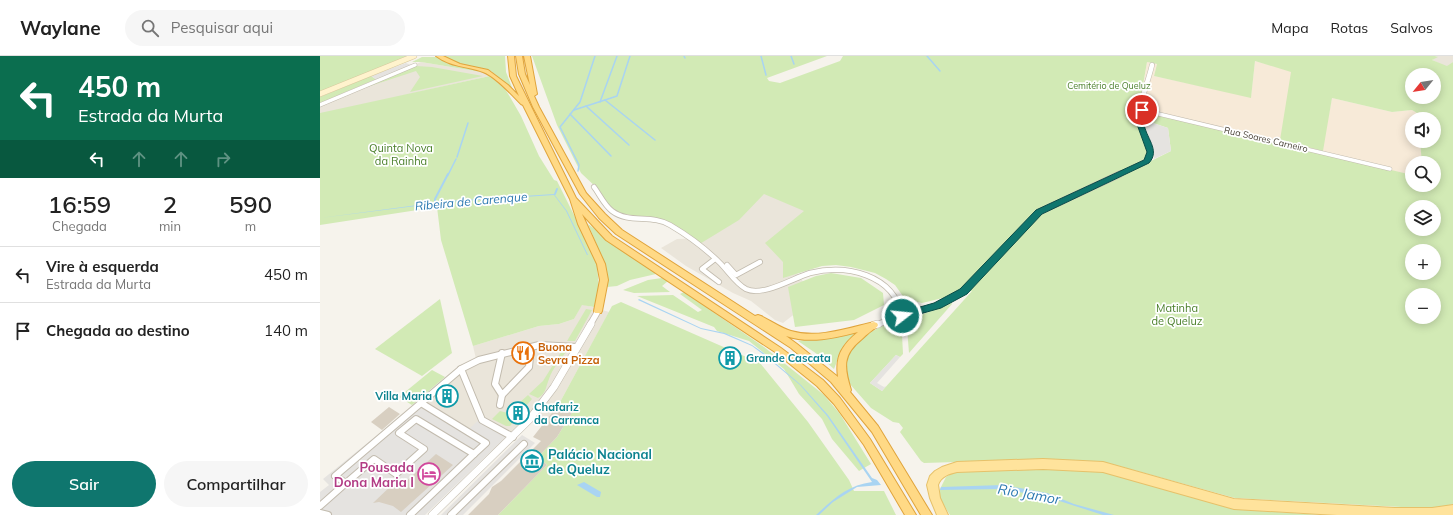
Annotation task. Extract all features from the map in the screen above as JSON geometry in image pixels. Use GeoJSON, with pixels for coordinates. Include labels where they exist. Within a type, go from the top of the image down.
{"type":"FeatureCollection","features":[{"type":"Feature","properties":{"kind":"highway"},"geometry":{"type":"LineString","coordinates":[[439,56],[458,65],[486,71],[506,86],[528,109]]}},
{"type":"Feature","properties":{"kind":"highway"},"geometry":{"type":"LineString","coordinates":[[511,56],[513,76],[528,109],[574,199],[582,224],[598,255],[604,273],[602,294],[598,310]]}},
{"type":"Feature","properties":{"kind":"highway"},"geometry":{"type":"LineString","coordinates":[[519,56],[522,74],[536,107],[583,194],[602,216],[619,232],[794,346],[834,379],[848,394],[875,429],[927,515]]}},
{"type":"Feature","properties":{"kind":"highway"},"geometry":{"type":"LineString","coordinates":[[527,56],[536,107]]}},
{"type":"Feature","properties":{"kind":"highway"},"geometry":{"type":"LineString","coordinates":[[574,199],[592,221],[609,238],[778,350],[820,383],[837,401],[867,442],[910,515]]}},
{"type":"Feature","properties":{"kind":"highway"},"geometry":{"type":"LineString","coordinates":[[730,305],[789,334],[801,337],[815,337],[874,325]]}},
{"type":"Feature","properties":{"kind":"highway"},"geometry":{"type":"LineString","coordinates":[[848,394],[840,373],[845,349],[852,340],[874,325]]}},
{"type":"Feature","properties":{"kind":"main road"},"geometry":{"type":"LineString","coordinates":[[320,94],[410,58],[420,56]]}},
{"type":"Feature","properties":{"kind":"main road"},"geometry":{"type":"LineString","coordinates":[[943,515],[932,492],[933,481],[938,475],[946,470],[957,467],[1043,464],[1104,467],[1234,504],[1395,513],[1432,513],[1453,510]]}},
{"type":"Feature","properties":{"kind":"street"},"geometry":{"type":"LineString","coordinates":[[320,105],[415,65],[410,58]]}},
{"type":"Feature","properties":{"kind":"street"},"geometry":{"type":"LineString","coordinates":[[874,325],[938,305],[963,292],[1039,212],[1147,161],[1150,158],[1151,152],[1140,122],[1152,65]]}},
{"type":"Feature","properties":{"kind":"street","name":"Rua Soares Carneiro"},"geometry":{"type":"LineString","coordinates":[[1142,110],[1390,169]]}},
{"type":"Feature","properties":{"kind":"street"},"geometry":{"type":"LineString","coordinates":[[594,187],[613,212],[620,215],[660,220],[688,237],[715,259],[738,282],[751,291],[782,284],[810,273],[838,270],[866,275],[885,285],[893,293],[899,303],[902,316]]}},
{"type":"Feature","properties":{"kind":"street"},"geometry":{"type":"LineString","coordinates":[[715,259],[702,269],[719,282]]}},
{"type":"Feature","properties":{"kind":"street"},"geometry":{"type":"LineString","coordinates":[[727,265],[736,275],[760,262]]}},
{"type":"Feature","properties":{"kind":"street"},"geometry":{"type":"LineString","coordinates":[[432,515],[530,420],[554,387],[598,310]]}},
{"type":"Feature","properties":{"kind":"street"},"geometry":{"type":"LineString","coordinates":[[346,483],[335,476],[461,369],[479,360],[502,353],[539,345],[577,347]]}},
{"type":"Feature","properties":{"kind":"street"},"geometry":{"type":"LineString","coordinates":[[500,405],[502,395],[529,367],[531,347]]}},
{"type":"Feature","properties":{"kind":"street"},"geometry":{"type":"LineString","coordinates":[[502,353],[495,384],[502,395]]}},
{"type":"Feature","properties":{"kind":"street"},"geometry":{"type":"LineString","coordinates":[[461,369],[482,420],[513,437]]}},
{"type":"Feature","properties":{"kind":"street"},"geometry":{"type":"LineString","coordinates":[[410,515],[486,442],[421,404]]}},
{"type":"Feature","properties":{"kind":"street"},"geometry":{"type":"LineString","coordinates":[[320,506],[374,459],[396,474],[424,449],[399,433],[416,418],[474,454]]}},
{"type":"Feature","properties":{"kind":"street"},"geometry":{"type":"LineString","coordinates":[[451,515],[524,444]]}},
{"type":"Feature","properties":{"kind":"street"},"geometry":{"type":"LineString","coordinates":[[320,514],[328,515]]}},
{"type":"Feature","properties":{"kind":"shaded area"},"geometry":{"type":"Polygon","coordinates":[[[1437,56],[1453,56],[1453,62],[1447,67],[1432,60],[1437,56]]]}},
{"type":"Feature","properties":{"kind":"shaded area"},"geometry":{"type":"Polygon","coordinates":[[[1255,61],[1291,71],[1328,118],[1332,98],[1392,112],[1412,110],[1416,112],[1405,112],[1405,148],[1421,148],[1421,156],[1405,156],[1405,174],[1139,111],[1147,62],[1157,64],[1154,76],[1251,97],[1255,61]]]}},
{"type":"Feature","properties":{"kind":"shaded area"},"geometry":{"type":"Polygon","coordinates":[[[421,62],[487,73],[490,76],[320,114],[320,104],[421,62]]]}},
{"type":"Feature","properties":{"kind":"shaded area"},"geometry":{"type":"Polygon","coordinates":[[[406,63],[411,65],[377,80],[371,76],[406,63]]]}},
{"type":"Feature","properties":{"kind":"shaded area"},"geometry":{"type":"Polygon","coordinates":[[[1144,120],[1168,128],[1171,151],[1154,159],[1154,152],[1143,122],[1144,120]]]}},
{"type":"Feature","properties":{"kind":"shaded area"},"geometry":{"type":"Polygon","coordinates":[[[764,187],[805,211],[775,243],[815,298],[783,323],[775,320],[751,301],[733,293],[686,266],[661,248],[677,239],[704,238],[764,187]]]}},
{"type":"Feature","properties":{"kind":"shaded area"},"geometry":{"type":"Polygon","coordinates":[[[582,304],[609,312],[559,404],[546,421],[529,415],[495,451],[413,406],[476,359],[473,346],[539,326],[559,324],[574,319],[582,304]]]}},
{"type":"Feature","properties":{"kind":"shaded area"},"geometry":{"type":"Polygon","coordinates":[[[896,355],[900,357],[877,383],[884,387],[886,386],[882,391],[870,383],[896,355]]]}},
{"type":"Feature","properties":{"kind":"shaded area"},"geometry":{"type":"Polygon","coordinates":[[[418,402],[466,432],[483,416],[511,432],[425,515],[320,515],[320,492],[329,485],[323,479],[418,402]]]}},
{"type":"Feature","properties":{"kind":"shaded area"},"geometry":{"type":"Polygon","coordinates":[[[522,435],[535,443],[463,515],[441,515],[522,435]]]}},
{"type":"Feature","properties":{"kind":"green space"},"geometry":{"type":"Polygon","coordinates":[[[320,56],[409,56],[320,93],[320,56]]]}},
{"type":"Feature","properties":{"kind":"green space"},"geometry":{"type":"Polygon","coordinates":[[[444,56],[505,56],[506,72],[513,90],[491,71],[457,63],[444,56]]]}},
{"type":"Feature","properties":{"kind":"green space"},"geometry":{"type":"Polygon","coordinates":[[[532,56],[827,56],[767,78],[769,81],[780,83],[840,61],[843,56],[1435,56],[1438,57],[1432,60],[1447,66],[1453,62],[1453,504],[1442,508],[1420,508],[1235,498],[1108,463],[988,461],[924,463],[900,432],[903,428],[899,423],[893,422],[871,408],[849,383],[844,373],[848,353],[862,336],[893,321],[896,322],[902,334],[903,354],[900,357],[896,355],[870,383],[882,391],[972,291],[922,303],[905,299],[895,285],[875,273],[836,265],[822,266],[783,278],[783,262],[765,243],[804,211],[764,194],[739,220],[698,245],[660,220],[613,212],[598,189],[581,173],[557,125],[532,56]],[[1255,61],[1251,98],[1154,76],[1157,64],[1147,62],[1137,120],[1147,147],[1147,155],[1143,160],[1145,164],[1171,151],[1168,128],[1144,120],[1142,110],[1405,173],[1405,192],[1441,192],[1441,156],[1421,156],[1421,148],[1441,148],[1441,112],[1415,112],[1412,110],[1392,112],[1332,98],[1323,151],[1280,140],[1291,72],[1255,61]]]}},
{"type":"Feature","properties":{"kind":"green space"},"geometry":{"type":"Polygon","coordinates":[[[422,57],[440,57],[453,65],[484,71],[487,73],[421,62],[412,62],[422,57]]]}},
{"type":"Feature","properties":{"kind":"green space"},"geometry":{"type":"Polygon","coordinates":[[[416,66],[432,67],[483,76],[410,92],[420,77],[416,71],[355,91],[416,66]]]}},
{"type":"Feature","properties":{"kind":"green space"},"geometry":{"type":"Polygon","coordinates":[[[371,76],[377,80],[320,103],[320,97],[371,76]]]}},
{"type":"Feature","properties":{"kind":"green space","name":"Quinta Nova da Rainha"},"geometry":{"type":"Polygon","coordinates":[[[490,76],[505,89],[521,116],[539,156],[554,180],[557,181],[597,265],[599,289],[594,307],[582,305],[574,319],[559,324],[539,326],[473,346],[441,240],[437,207],[320,225],[320,113],[490,76]]]}},
{"type":"Feature","properties":{"kind":"green space"},"geometry":{"type":"Polygon","coordinates":[[[588,224],[656,274],[630,280],[617,286],[607,287],[606,267],[588,224]]]}},
{"type":"Feature","properties":{"kind":"green space"},"geometry":{"type":"Polygon","coordinates":[[[831,273],[861,278],[883,293],[884,305],[854,320],[795,327],[788,287],[816,276],[831,273]]]}},
{"type":"Feature","properties":{"kind":"green space"},"geometry":{"type":"Polygon","coordinates":[[[662,278],[668,281],[662,286],[670,292],[634,293],[623,290],[648,280],[662,278]]]}},
{"type":"Feature","properties":{"kind":"green space"},"geometry":{"type":"Polygon","coordinates":[[[684,292],[764,347],[824,395],[840,414],[871,464],[859,471],[832,439],[822,419],[799,394],[784,369],[749,341],[717,331],[714,327],[637,296],[673,295],[698,312],[702,310],[680,294],[684,292]]]}},
{"type":"Feature","properties":{"kind":"green space"},"geometry":{"type":"Polygon","coordinates":[[[440,299],[452,353],[422,376],[375,349],[440,299]]]}},
{"type":"Feature","properties":{"kind":"green space"},"geometry":{"type":"Polygon","coordinates":[[[621,302],[760,363],[808,422],[849,480],[854,491],[884,491],[896,515],[498,515],[547,465],[538,457],[557,437],[575,408],[559,404],[612,306],[621,302]]]}},
{"type":"Feature","properties":{"kind":"green space"},"geometry":{"type":"Polygon","coordinates":[[[952,303],[909,353],[907,328],[910,319],[952,303]]]}},
{"type":"Feature","properties":{"kind":"green space"},"geometry":{"type":"Polygon","coordinates":[[[586,309],[592,310],[575,341],[567,341],[586,309]]]}},
{"type":"Feature","properties":{"kind":"green space"},"geometry":{"type":"Polygon","coordinates":[[[859,331],[843,346],[834,369],[817,354],[798,341],[859,331]]]}},
{"type":"Feature","properties":{"kind":"green space"},"geometry":{"type":"Polygon","coordinates":[[[563,349],[568,349],[552,371],[543,394],[538,398],[529,394],[543,381],[563,349]]]}},
{"type":"Feature","properties":{"kind":"green space"},"geometry":{"type":"Polygon","coordinates":[[[432,370],[445,377],[412,405],[399,397],[432,370]]]}},
{"type":"Feature","properties":{"kind":"green space"},"geometry":{"type":"Polygon","coordinates":[[[528,395],[532,399],[526,406],[518,407],[513,411],[511,416],[515,420],[510,426],[506,426],[492,419],[500,411],[508,413],[528,395]]]}},
{"type":"Feature","properties":{"kind":"green space"},"geometry":{"type":"Polygon","coordinates":[[[1053,469],[1114,473],[1232,509],[1322,515],[950,515],[937,495],[946,477],[955,471],[1053,469]]]}},
{"type":"Feature","properties":{"kind":"water"},"geometry":{"type":"Polygon","coordinates":[[[554,194],[567,211],[588,255],[566,211],[554,195],[448,202],[320,218],[448,201],[554,194]]]}},
{"type":"Feature","properties":{"kind":"water"},"geometry":{"type":"Polygon","coordinates":[[[639,299],[701,328],[725,333],[752,345],[765,354],[801,385],[828,415],[872,478],[877,480],[881,485],[857,487],[833,502],[819,515],[816,515],[841,494],[856,486],[872,482],[827,416],[800,385],[752,346],[724,334],[701,329],[638,300],[639,299]]]}},
{"type":"Feature","properties":{"kind":"water"},"geometry":{"type":"Polygon","coordinates":[[[584,482],[601,492],[600,497],[597,497],[577,485],[584,482]]]}},
{"type":"Feature","properties":{"kind":"water"},"geometry":{"type":"Polygon","coordinates":[[[1003,485],[1047,493],[1074,504],[1114,515],[1103,515],[1047,497],[1002,489],[940,490],[941,487],[1003,485]]]}},
{"type":"Feature","properties":{"kind":"building","name":"Grande Cascata"},"geometry":{"type":"Polygon","coordinates":[[[729,349],[738,353],[730,362],[725,360],[728,356],[725,354],[729,349]]]}},
{"type":"Feature","properties":{"kind":"building","name":"Villa Maria"},"geometry":{"type":"Polygon","coordinates":[[[450,388],[458,393],[444,405],[436,400],[450,388]]]}},
{"type":"Feature","properties":{"kind":"building","name":"Palácio Nacional de Queluz"},"geometry":{"type":"Polygon","coordinates":[[[559,404],[575,408],[557,437],[538,457],[547,465],[498,515],[468,515],[489,494],[492,487],[501,481],[541,441],[533,437],[559,404]]]}},
{"type":"Feature","properties":{"kind":"building"},"geometry":{"type":"Polygon","coordinates":[[[389,407],[400,414],[382,430],[371,422],[389,407]]]}},
{"type":"Feature","properties":{"kind":"building","name":"Pousada Dona Maria I"},"geometry":{"type":"Polygon","coordinates":[[[436,454],[453,465],[401,512],[393,506],[379,502],[373,503],[395,482],[401,486],[436,454]]]}},
{"type":"Feature","properties":{"kind":"waterway"},"geometry":{"type":"LineString","coordinates":[[570,114],[580,102],[595,56]]}},
{"type":"Feature","properties":{"kind":"waterway"},"geometry":{"type":"LineString","coordinates":[[600,102],[617,56]]}},
{"type":"Feature","properties":{"kind":"waterway"},"geometry":{"type":"LineString","coordinates":[[605,100],[617,96],[630,56]]}},
{"type":"Feature","properties":{"kind":"waterway"},"geometry":{"type":"LineString","coordinates":[[761,56],[766,75]]}},
{"type":"Feature","properties":{"kind":"waterway"},"geometry":{"type":"LineString","coordinates":[[791,56],[794,64]]}},
{"type":"Feature","properties":{"kind":"waterway"},"geometry":{"type":"LineString","coordinates":[[927,56],[940,71]]}},
{"type":"Feature","properties":{"kind":"waterway"},"geometry":{"type":"LineString","coordinates":[[600,102],[605,100]]}},
{"type":"Feature","properties":{"kind":"waterway"},"geometry":{"type":"LineString","coordinates":[[605,100],[655,140]]}},
{"type":"Feature","properties":{"kind":"waterway"},"geometry":{"type":"LineString","coordinates":[[586,106],[600,102]]}},
{"type":"Feature","properties":{"kind":"waterway"},"geometry":{"type":"LineString","coordinates":[[574,110],[586,106]]}},
{"type":"Feature","properties":{"kind":"waterway"},"geometry":{"type":"LineString","coordinates":[[586,106],[629,145]]}},
{"type":"Feature","properties":{"kind":"waterway"},"geometry":{"type":"LineString","coordinates":[[570,114],[611,156]]}},
{"type":"Feature","properties":{"kind":"waterway"},"geometry":{"type":"LineString","coordinates":[[570,114],[560,127],[579,165],[578,171]]}},
{"type":"Feature","properties":{"kind":"waterway"},"geometry":{"type":"LineString","coordinates":[[457,157],[468,123]]}},
{"type":"Feature","properties":{"kind":"waterway"},"geometry":{"type":"LineString","coordinates":[[448,175],[456,159]]}},
{"type":"Feature","properties":{"kind":"waterway"},"geometry":{"type":"LineString","coordinates":[[435,203],[435,199],[448,174]]}},
{"type":"Feature","properties":{"kind":"waterway","name":"Ribeira de Carenque"},"geometry":{"type":"LineString","coordinates":[[555,194],[557,189]]}},
{"type":"Feature","properties":{"kind":"place","name":"Buona Sevra Pizza"},"geometry":{"type":"Point","coordinates":[523,353]}},
{"type":"Feature","properties":{"kind":"place","name":"Grande Cascata"},"geometry":{"type":"Point","coordinates":[730,358]}},
{"type":"Feature","properties":{"kind":"place","name":"Villa Maria"},"geometry":{"type":"Point","coordinates":[447,396]}},
{"type":"Feature","properties":{"kind":"place","name":"Chafariz da Carranca"},"geometry":{"type":"Point","coordinates":[518,413]}},
{"type":"Feature","properties":{"kind":"place","name":"Palácio Nacional de Queluz"},"geometry":{"type":"Point","coordinates":[532,461]}},
{"type":"Feature","properties":{"kind":"place","name":"Pousada Dona Maria I"},"geometry":{"type":"Point","coordinates":[429,474]}},
{"type":"Feature","properties":{"kind":"route"},"geometry":{"type":"LineString","coordinates":[[902,316],[938,305],[963,292],[1039,212],[1147,161],[1150,158],[1151,152],[1141,127],[1140,122],[1142,110]]}},
{"type":"Feature","properties":{"kind":"park label","name":"Cemitério de Queluz"},"geometry":{"type":"Point","coordinates":[1109,85]}},
{"type":"Feature","properties":{"kind":"park label","name":"Matinha de Queluz"},"geometry":{"type":"Point","coordinates":[1177,314]}},
{"type":"Feature","properties":{"kind":"water label","name":"Rio Jamor"},"geometry":{"type":"Point","coordinates":[1029,494]}}]}
